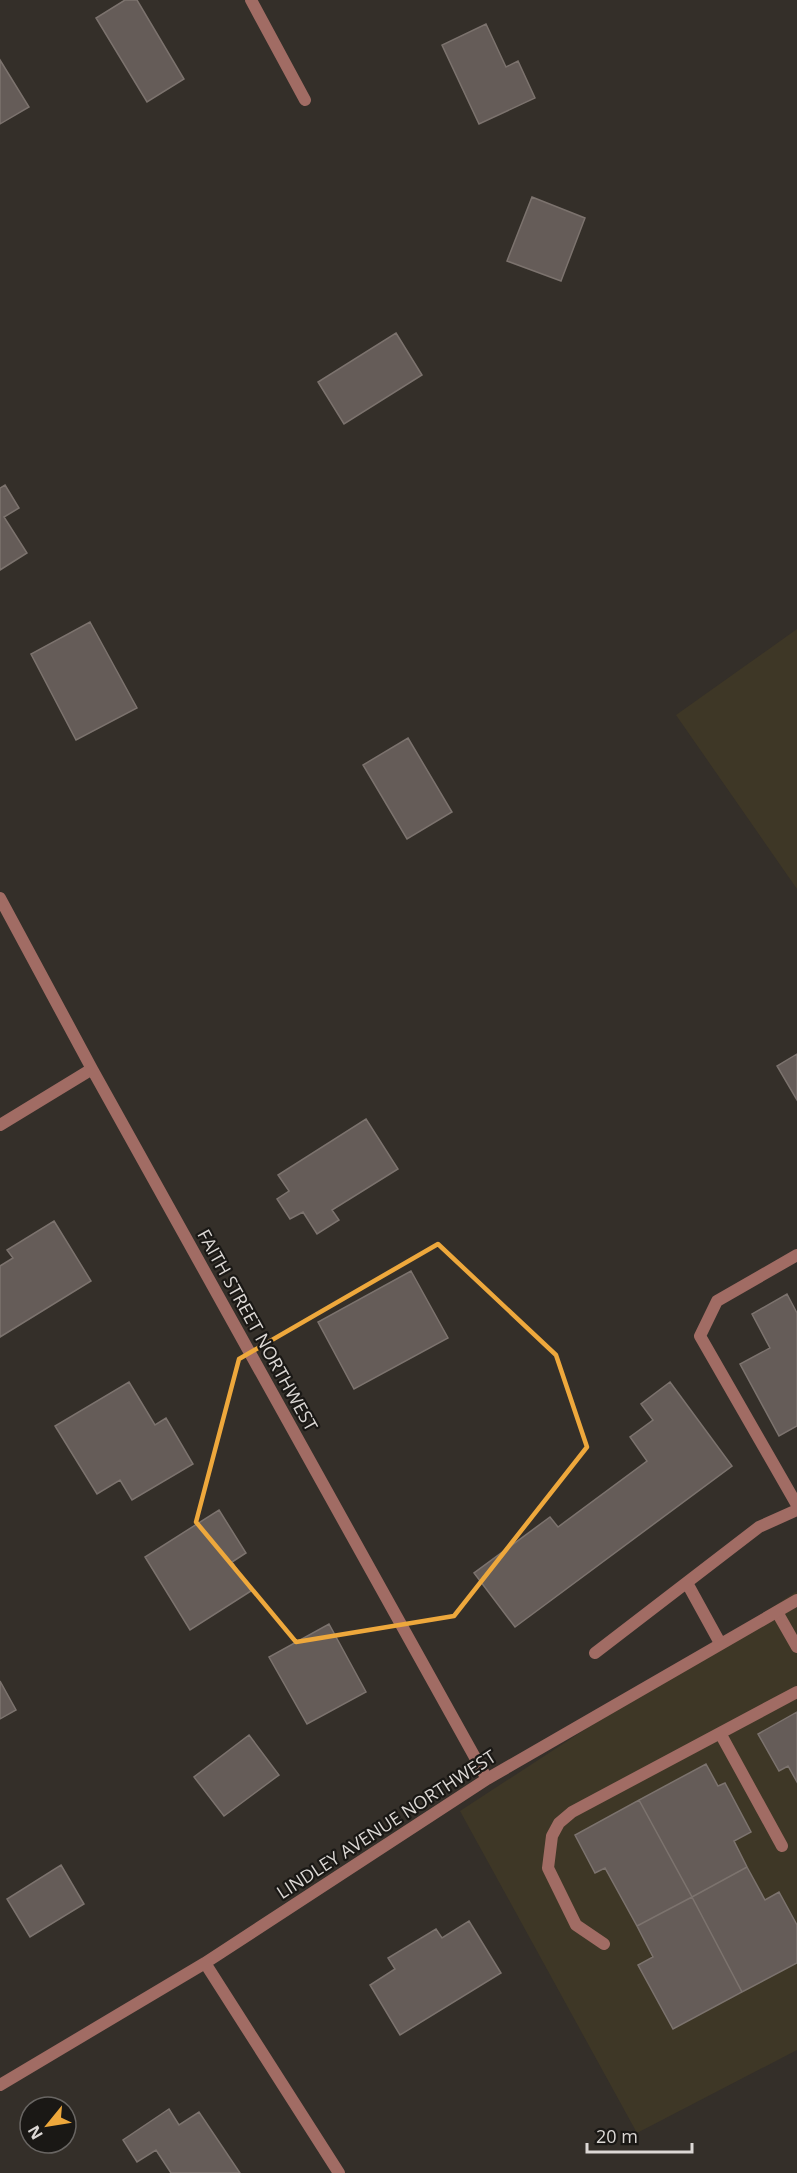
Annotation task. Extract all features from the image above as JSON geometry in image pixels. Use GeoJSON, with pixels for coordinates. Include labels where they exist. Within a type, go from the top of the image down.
{"type":"FeatureCollection","features":[{"type":"Feature","properties":{"kind":"street"},"geometry":{"type":"LineString","coordinates":[[251,0],[305,100]]}},
{"type":"Feature","properties":{"kind":"street","name":"FAITH STREET NORTHWEST"},"geometry":{"type":"LineString","coordinates":[[0,898],[92,1069],[487,1779]]}},
{"type":"Feature","properties":{"kind":"street"},"geometry":{"type":"LineString","coordinates":[[0,1125],[92,1069]]}},
{"type":"Feature","properties":{"kind":"street"},"geometry":{"type":"LineString","coordinates":[[797,1256],[717,1301],[700,1336],[797,1505]]}},
{"type":"Feature","properties":{"kind":"street"},"geometry":{"type":"LineString","coordinates":[[595,1653],[759,1527],[797,1510]]}},
{"type":"Feature","properties":{"kind":"street"},"geometry":{"type":"LineString","coordinates":[[687,1583],[720,1643]]}},
{"type":"Feature","properties":{"kind":"street","name":"LINDLEY AVENUE NORTHWEST"},"geometry":{"type":"LineString","coordinates":[[0,2085],[205,1963],[487,1779],[797,1600]]}},
{"type":"Feature","properties":{"kind":"street"},"geometry":{"type":"LineString","coordinates":[[777,1612],[797,1647]]}},
{"type":"Feature","properties":{"kind":"street"},"geometry":{"type":"LineString","coordinates":[[604,1944],[576,1925],[548,1868],[552,1836],[559,1823],[572,1812],[797,1692]]}},
{"type":"Feature","properties":{"kind":"street"},"geometry":{"type":"LineString","coordinates":[[720,1733],[782,1846]]}},
{"type":"Feature","properties":{"kind":"street"},"geometry":{"type":"LineString","coordinates":[[205,1963],[339,2173]]}},
{"type":"Feature","properties":{"kind":"highlighted area"},"geometry":{"type":"Polygon","coordinates":[[[438,1244],[556,1355],[587,1447],[454,1616],[296,1642],[196,1522],[239,1359],[438,1244]]]}},
{"type":"Feature","properties":{"kind":"shaded area"},"geometry":{"type":"Polygon","coordinates":[[[797,629],[797,889],[676,715],[797,629]]]}},
{"type":"Feature","properties":{"kind":"shaded area"},"geometry":{"type":"Polygon","coordinates":[[[797,1591],[797,2050],[637,2133],[460,1811],[797,1591]]]}},
{"type":"Feature","properties":{"kind":"building"},"geometry":{"type":"Polygon","coordinates":[[[125,0],[137,0],[184,79],[147,102],[96,18],[125,0]]]}},
{"type":"Feature","properties":{"kind":"building"},"geometry":{"type":"Polygon","coordinates":[[[486,24],[506,67],[518,61],[535,98],[479,124],[442,45],[486,24]]]}},
{"type":"Feature","properties":{"kind":"building"},"geometry":{"type":"Polygon","coordinates":[[[0,60],[29,107],[0,124],[0,60]]]}},
{"type":"Feature","properties":{"kind":"building"},"geometry":{"type":"Polygon","coordinates":[[[532,197],[585,218],[561,281],[507,261],[532,197]]]}},
{"type":"Feature","properties":{"kind":"building"},"geometry":{"type":"Polygon","coordinates":[[[396,333],[422,375],[344,424],[318,382],[396,333]]]}},
{"type":"Feature","properties":{"kind":"building"},"geometry":{"type":"Polygon","coordinates":[[[5,485],[19,508],[4,517],[27,553],[0,570],[0,488],[5,485]]]}},
{"type":"Feature","properties":{"kind":"building"},"geometry":{"type":"Polygon","coordinates":[[[90,622],[137,708],[76,740],[31,654],[90,622]]]}},
{"type":"Feature","properties":{"kind":"building"},"geometry":{"type":"Polygon","coordinates":[[[408,738],[452,812],[407,839],[363,765],[408,738]]]}},
{"type":"Feature","properties":{"kind":"building"},"geometry":{"type":"Polygon","coordinates":[[[797,1054],[797,1100],[777,1066],[797,1054]]]}},
{"type":"Feature","properties":{"kind":"building"},"geometry":{"type":"Polygon","coordinates":[[[366,1119],[398,1169],[332,1210],[339,1220],[317,1234],[303,1212],[290,1219],[277,1199],[289,1191],[278,1175],[366,1119]]]}},
{"type":"Feature","properties":{"kind":"building"},"geometry":{"type":"Polygon","coordinates":[[[54,1221],[91,1281],[0,1337],[0,1266],[13,1258],[7,1250],[54,1221]]]}},
{"type":"Feature","properties":{"kind":"building"},"geometry":{"type":"Polygon","coordinates":[[[411,1271],[448,1338],[354,1389],[318,1322],[411,1271]]]}},
{"type":"Feature","properties":{"kind":"building"},"geometry":{"type":"Polygon","coordinates":[[[787,1294],[797,1313],[797,1426],[779,1436],[740,1364],[770,1348],[752,1314],[787,1294]]]}},
{"type":"Feature","properties":{"kind":"building"},"geometry":{"type":"Polygon","coordinates":[[[129,1382],[155,1425],[166,1418],[193,1464],[132,1500],[120,1480],[97,1494],[55,1426],[129,1382]]]}},
{"type":"Feature","properties":{"kind":"building"},"geometry":{"type":"Polygon","coordinates":[[[670,1382],[732,1466],[515,1627],[474,1573],[550,1517],[558,1527],[647,1461],[630,1437],[653,1420],[641,1404],[670,1382]]]}},
{"type":"Feature","properties":{"kind":"building"},"geometry":{"type":"Polygon","coordinates":[[[219,1510],[246,1553],[232,1562],[251,1591],[190,1630],[145,1557],[219,1510]]]}},
{"type":"Feature","properties":{"kind":"building"},"geometry":{"type":"Polygon","coordinates":[[[329,1624],[366,1692],[307,1724],[269,1657],[329,1624]]]}},
{"type":"Feature","properties":{"kind":"building"},"geometry":{"type":"Polygon","coordinates":[[[0,1681],[16,1710],[0,1719],[0,1681]]]}},
{"type":"Feature","properties":{"kind":"building"},"geometry":{"type":"Polygon","coordinates":[[[797,1712],[797,1782],[788,1766],[779,1771],[758,1734],[797,1712]]]}},
{"type":"Feature","properties":{"kind":"building"},"geometry":{"type":"Polygon","coordinates":[[[249,1735],[279,1775],[224,1816],[194,1777],[249,1735]]]}},
{"type":"Feature","properties":{"kind":"building"},"geometry":{"type":"Polygon","coordinates":[[[706,1764],[718,1786],[725,1783],[751,1832],[734,1841],[747,1867],[692,1897],[639,1800],[706,1764]]]}},
{"type":"Feature","properties":{"kind":"building"},"geometry":{"type":"Polygon","coordinates":[[[639,1800],[692,1897],[637,1926],[605,1868],[595,1873],[575,1835],[639,1800]]]}},
{"type":"Feature","properties":{"kind":"building"},"geometry":{"type":"Polygon","coordinates":[[[61,1865],[84,1904],[30,1937],[7,1899],[61,1865]]]}},
{"type":"Feature","properties":{"kind":"building"},"geometry":{"type":"Polygon","coordinates":[[[747,1867],[765,1900],[779,1892],[797,1925],[797,1963],[742,1992],[692,1897],[747,1867]]]}},
{"type":"Feature","properties":{"kind":"building"},"geometry":{"type":"Polygon","coordinates":[[[692,1897],[742,1992],[673,2029],[638,1965],[653,1957],[637,1926],[692,1897]]]}},
{"type":"Feature","properties":{"kind":"building"},"geometry":{"type":"Polygon","coordinates":[[[469,1921],[501,1973],[400,2035],[370,1985],[395,1969],[388,1958],[436,1929],[442,1938],[469,1921]]]}},
{"type":"Feature","properties":{"kind":"building"},"geometry":{"type":"Polygon","coordinates":[[[169,2109],[179,2125],[199,2112],[240,2173],[171,2173],[156,2150],[137,2162],[123,2140],[169,2109]]]}}]}
